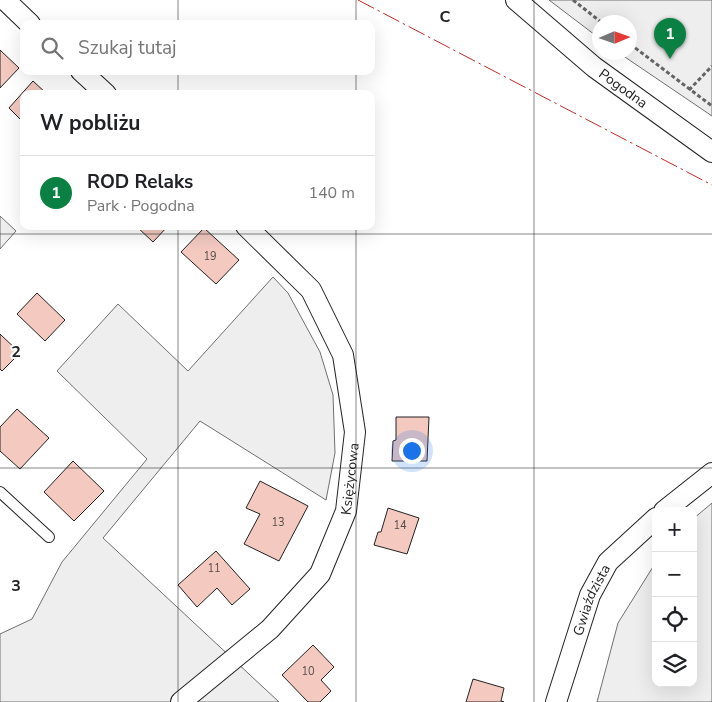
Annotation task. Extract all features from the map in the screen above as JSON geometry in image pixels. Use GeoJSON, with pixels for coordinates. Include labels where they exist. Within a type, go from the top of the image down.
{"type":"FeatureCollection","features":[{"type":"Feature","properties":{"kind":"street"},"geometry":{"type":"LineString","coordinates":[[4,0],[26,20]]}},
{"type":"Feature","properties":{"kind":"street","name":"Pogodna"},"geometry":{"type":"LineString","coordinates":[[516,0],[594,67],[712,152]]}},
{"type":"Feature","properties":{"kind":"street"},"geometry":{"type":"LineString","coordinates":[[85,75],[102,90]]}},
{"type":"Feature","properties":{"kind":"street","name":"Księżycowa"},"geometry":{"type":"LineString","coordinates":[[181,702],[270,629],[320,574],[346,511],[355,432],[343,355],[312,290],[250,230]]}},
{"type":"Feature","properties":{"kind":"street"},"geometry":{"type":"LineString","coordinates":[[669,507],[712,473]]}},
{"type":"Feature","properties":{"kind":"street","name":"Gwiaździsta"},"geometry":{"type":"LineString","coordinates":[[556,702],[590,595],[599,578],[608,562],[652,522]]}},
{"type":"Feature","properties":{"kind":"lane"},"geometry":{"type":"LineString","coordinates":[[0,492],[49,537]]}},
{"type":"Feature","properties":{"kind":"path"},"geometry":{"type":"LineString","coordinates":[[573,0],[593,15]]}},
{"type":"Feature","properties":{"kind":"path"},"geometry":{"type":"LineString","coordinates":[[637,49],[712,106]]}},
{"type":"Feature","properties":{"kind":"path"},"geometry":{"type":"LineString","coordinates":[[689,90],[712,66]]}},
{"type":"Feature","properties":{"kind":"shaded area"},"geometry":{"type":"Polygon","coordinates":[[[549,0],[712,0],[712,116],[629,60],[637,60],[637,15],[592,15],[592,33],[549,0]]]}},
{"type":"Feature","properties":{"kind":"shaded area"},"geometry":{"type":"Polygon","coordinates":[[[0,216],[16,231],[0,249],[0,216]]]}},
{"type":"Feature","properties":{"kind":"shaded area"},"geometry":{"type":"Polygon","coordinates":[[[273,277],[288,293],[320,352],[333,395],[335,453],[326,500],[200,421],[103,538],[279,702],[0,702],[0,634],[32,619],[62,562],[147,459],[57,371],[118,304],[188,371],[273,277]]]}},
{"type":"Feature","properties":{"kind":"shaded area"},"geometry":{"type":"Polygon","coordinates":[[[712,503],[712,702],[597,702],[618,623],[652,568],[652,687],[697,687],[697,516],[712,503]]]}},
{"type":"Feature","properties":{"kind":"building"},"geometry":{"type":"Polygon","coordinates":[[[0,50],[19,68],[0,88],[0,50]]]}},
{"type":"Feature","properties":{"kind":"building"},"geometry":{"type":"Polygon","coordinates":[[[33,81],[43,90],[25,90],[33,81]]]}},
{"type":"Feature","properties":{"kind":"building"},"geometry":{"type":"Polygon","coordinates":[[[20,96],[20,119],[9,108],[20,96]]]}},
{"type":"Feature","properties":{"kind":"building"},"geometry":{"type":"Polygon","coordinates":[[[140,230],[164,230],[153,242],[140,230]]]}},
{"type":"Feature","properties":{"kind":"building"},"geometry":{"type":"Polygon","coordinates":[[[202,230],[206,230],[239,260],[216,284],[181,252],[202,230]]]}},
{"type":"Feature","properties":{"kind":"building"},"geometry":{"type":"Polygon","coordinates":[[[37,293],[65,320],[45,341],[17,314],[37,293]]]}},
{"type":"Feature","properties":{"kind":"building"},"geometry":{"type":"Polygon","coordinates":[[[0,334],[20,353],[2,371],[0,369],[0,334]]]}},
{"type":"Feature","properties":{"kind":"building"},"geometry":{"type":"Polygon","coordinates":[[[17,409],[49,438],[20,469],[0,451],[0,427],[17,409]]]}},
{"type":"Feature","properties":{"kind":"building"},"geometry":{"type":"Polygon","coordinates":[[[396,417],[429,417],[427,461],[392,461],[393,441],[396,440],[396,417]]]}},
{"type":"Feature","properties":{"kind":"building"},"geometry":{"type":"Polygon","coordinates":[[[73,461],[104,491],[74,521],[44,492],[73,461]]]}},
{"type":"Feature","properties":{"kind":"building"},"geometry":{"type":"Polygon","coordinates":[[[260,481],[308,506],[279,561],[244,544],[260,514],[246,508],[260,481]]]}},
{"type":"Feature","properties":{"kind":"building"},"geometry":{"type":"Polygon","coordinates":[[[388,508],[419,518],[407,554],[374,545],[378,532],[381,532],[388,508]]]}},
{"type":"Feature","properties":{"kind":"building"},"geometry":{"type":"Polygon","coordinates":[[[216,551],[250,589],[232,605],[217,588],[197,607],[178,585],[216,551]]]}},
{"type":"Feature","properties":{"kind":"building"},"geometry":{"type":"Polygon","coordinates":[[[313,645],[334,667],[321,680],[331,691],[320,702],[308,702],[282,675],[313,645]]]}},
{"type":"Feature","properties":{"kind":"building"},"geometry":{"type":"Polygon","coordinates":[[[473,679],[504,688],[501,701],[504,702],[466,702],[473,679]]]}},
{"type":"Feature","properties":{"kind":"power"},"geometry":{"type":"LineString","coordinates":[[358,0],[712,185]]}},
{"type":"Feature","properties":{"kind":"place","name":"ROD Relaks"},"geometry":{"type":"Point","coordinates":[670,59]}}]}
